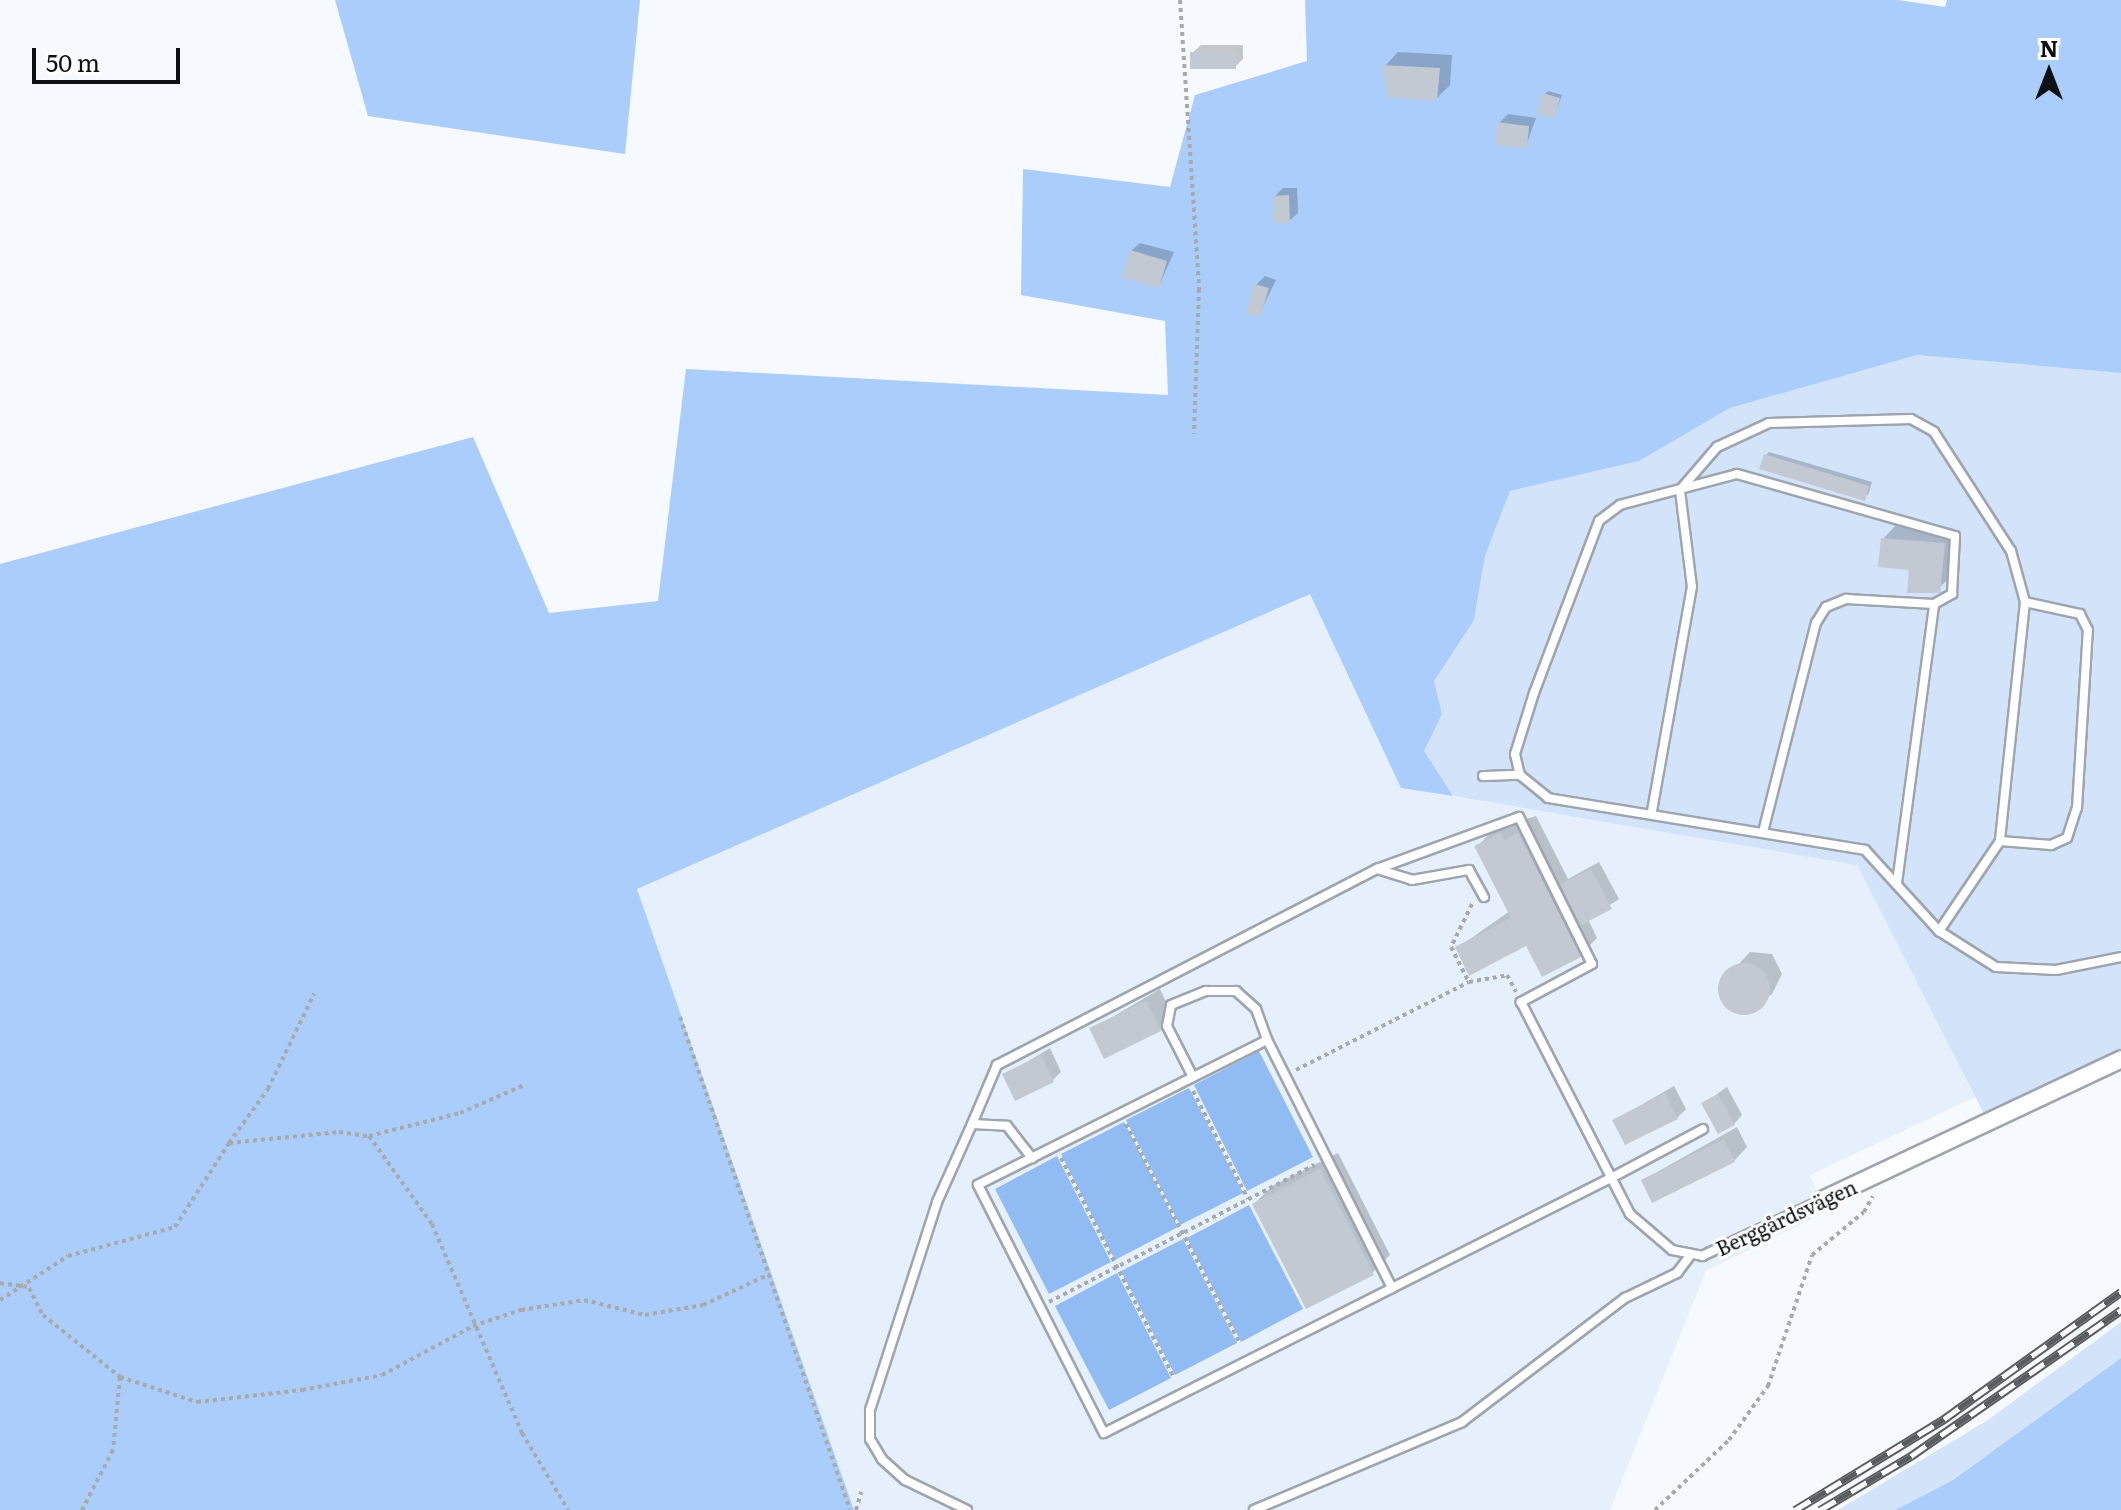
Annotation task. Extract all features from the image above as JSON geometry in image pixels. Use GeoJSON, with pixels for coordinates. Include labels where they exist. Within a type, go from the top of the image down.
{"type":"FeatureCollection","features":[{"type":"Feature","properties":{"kind":"street","name":"Berggårdsvägen"},"geometry":{"type":"LineString","coordinates":[[1822,1200],[2121,1059]]}},
{"type":"Feature","properties":{"kind":"lane"},"geometry":{"type":"LineString","coordinates":[[1652,811],[1692,587],[1680,490],[1717,447],[1769,423],[1911,419],[1934,432],[2011,551],[2025,602],[2000,841],[1939,931]]}},
{"type":"Feature","properties":{"kind":"lane"},"geometry":{"type":"LineString","coordinates":[[1763,832],[1816,623],[1826,607],[1846,599],[1934,604],[1952,594],[1955,536],[1737,474],[1620,505],[1599,521],[1515,754],[1520,775],[1548,798],[1652,811],[1763,832],[1865,850],[1939,931],[1996,967],[2056,970],[2121,957]]}},
{"type":"Feature","properties":{"kind":"lane"},"geometry":{"type":"LineString","coordinates":[[2000,841],[2051,845],[2067,838],[2077,808],[2088,630],[2080,614],[2025,602]]}},
{"type":"Feature","properties":{"kind":"lane"},"geometry":{"type":"LineString","coordinates":[[1897,883],[1934,604]]}},
{"type":"Feature","properties":{"kind":"lane"},"geometry":{"type":"LineString","coordinates":[[1483,776],[1520,775]]}},
{"type":"Feature","properties":{"kind":"lane"},"geometry":{"type":"LineString","coordinates":[[967,1510],[905,1480],[882,1459],[870,1439],[870,1410],[937,1202],[997,1065],[1377,869],[1519,817],[1592,964],[1521,1002]]}},
{"type":"Feature","properties":{"kind":"lane"},"geometry":{"type":"LineString","coordinates":[[1377,869],[1412,880],[1469,870],[1484,897]]}},
{"type":"Feature","properties":{"kind":"lane"},"geometry":{"type":"LineString","coordinates":[[1192,1082],[1167,1026],[1171,1005],[1206,991],[1236,991],[1256,1009],[1267,1040],[1392,1288]]}},
{"type":"Feature","properties":{"kind":"lane","name":"Berggårdsvägen"},"geometry":{"type":"LineString","coordinates":[[1521,1002],[1611,1178],[1647,1234],[1689,1257],[1822,1200]]}},
{"type":"Feature","properties":{"kind":"lane"},"geometry":{"type":"LineString","coordinates":[[1267,1040],[1192,1082],[978,1185],[1104,1433],[1703,1129]]}},
{"type":"Feature","properties":{"kind":"lane"},"geometry":{"type":"LineString","coordinates":[[972,1124],[1007,1126],[1032,1158]]}},
{"type":"Feature","properties":{"kind":"lane"},"geometry":{"type":"LineString","coordinates":[[1254,1510],[1462,1422],[1625,1298],[1677,1273],[1689,1257]]}},
{"type":"Feature","properties":{"kind":"path"},"geometry":{"type":"LineString","coordinates":[[1180,0],[1199,289],[1194,434]]}},
{"type":"Feature","properties":{"kind":"path"},"geometry":{"type":"LineString","coordinates":[[1469,982],[1451,947],[1484,897]]}},
{"type":"Feature","properties":{"kind":"path"},"geometry":{"type":"LineString","coordinates":[[1285,1076],[1469,982],[1507,975],[1521,1002]]}},
{"type":"Feature","properties":{"kind":"path"},"geometry":{"type":"LineString","coordinates":[[0,1300],[29,1288],[45,1267],[68,1256],[175,1227],[268,1089],[314,994]]}},
{"type":"Feature","properties":{"kind":"path"},"geometry":{"type":"LineString","coordinates":[[680,1017],[853,1510]]}},
{"type":"Feature","properties":{"kind":"path"},"geometry":{"type":"LineString","coordinates":[[1192,1082],[1248,1199]]}},
{"type":"Feature","properties":{"kind":"path"},"geometry":{"type":"LineString","coordinates":[[229,1143],[339,1132],[369,1136],[460,1113],[522,1086]]}},
{"type":"Feature","properties":{"kind":"path"},"geometry":{"type":"LineString","coordinates":[[1125,1121],[1239,1342]]}},
{"type":"Feature","properties":{"kind":"path"},"geometry":{"type":"LineString","coordinates":[[369,1136],[432,1224],[473,1326],[486,1339],[522,1433],[568,1510]]}},
{"type":"Feature","properties":{"kind":"path"},"geometry":{"type":"LineString","coordinates":[[1059,1155],[1173,1376]]}},
{"type":"Feature","properties":{"kind":"path"},"geometry":{"type":"LineString","coordinates":[[1040,1307],[1327,1159]]}},
{"type":"Feature","properties":{"kind":"path"},"geometry":{"type":"LineString","coordinates":[[1655,1510],[1729,1440],[1768,1386],[1812,1255],[1864,1212],[1886,1171]]}},
{"type":"Feature","properties":{"kind":"path"},"geometry":{"type":"LineString","coordinates":[[29,1288],[43,1315],[120,1377],[197,1402],[290,1392],[382,1375],[473,1326],[584,1300],[645,1315],[703,1305],[770,1274]]}},
{"type":"Feature","properties":{"kind":"path"},"geometry":{"type":"LineString","coordinates":[[0,1283],[29,1288]]}},
{"type":"Feature","properties":{"kind":"path"},"geometry":{"type":"LineString","coordinates":[[82,1510],[113,1450],[120,1377]]}},
{"type":"Feature","properties":{"kind":"path"},"geometry":{"type":"LineString","coordinates":[[853,1510],[861,1492]]}},
{"type":"Feature","properties":{"kind":"shaded area"},"geometry":{"type":"Polygon","coordinates":[[[335,0],[640,0],[625,154],[368,116],[335,0]]]}},
{"type":"Feature","properties":{"kind":"shaded area"},"geometry":{"type":"Polygon","coordinates":[[[1305,0],[1898,0],[1945,7],[1947,0],[2121,0],[2121,373],[1917,355],[1730,408],[1639,461],[1510,491],[1485,556],[1474,620],[1434,681],[1442,714],[1424,751],[1453,796],[1401,788],[1310,594],[637,889],[854,1510],[0,1510],[0,564],[473,437],[549,613],[658,601],[686,369],[1168,395],[1165,321],[1021,295],[1023,169],[1170,187],[1195,95],[1307,61],[1305,0]]]}},
{"type":"Feature","properties":{"kind":"shaded area"},"geometry":{"type":"Polygon","coordinates":[[[1917,355],[2121,373],[2121,1048],[1984,1114],[1857,865],[1453,796],[1423,751],[1442,714],[1433,681],[1474,620],[1485,556],[1510,491],[1639,461],[1730,408],[1917,355]]]}},
{"type":"Feature","properties":{"kind":"shaded area"},"geometry":{"type":"Polygon","coordinates":[[[1311,593],[1401,788],[1857,864],[1975,1097],[1810,1175],[1825,1212],[1706,1271],[1610,1510],[854,1510],[637,889],[1311,593]]]}},
{"type":"Feature","properties":{"kind":"shaded area"},"geometry":{"type":"Polygon","coordinates":[[[1259,1051],[1313,1157],[1247,1191],[1194,1085],[1259,1051]]]}},
{"type":"Feature","properties":{"kind":"shaded area"},"geometry":{"type":"Polygon","coordinates":[[[1189,1088],[1243,1193],[1180,1225],[1126,1120],[1189,1088]]]}},
{"type":"Feature","properties":{"kind":"shaded area"},"geometry":{"type":"Polygon","coordinates":[[[1124,1122],[1178,1227],[1115,1260],[1061,1154],[1124,1122]]]}},
{"type":"Feature","properties":{"kind":"shaded area"},"geometry":{"type":"Polygon","coordinates":[[[1057,1156],[1111,1262],[1049,1294],[995,1189],[1057,1156]]]}},
{"type":"Feature","properties":{"kind":"shaded area"},"geometry":{"type":"Polygon","coordinates":[[[1249,1205],[1303,1309],[1241,1342],[1187,1238],[1249,1205]]]}},
{"type":"Feature","properties":{"kind":"shaded area"},"geometry":{"type":"Polygon","coordinates":[[[1183,1239],[1237,1343],[1175,1375],[1121,1271],[1183,1239]]]}},
{"type":"Feature","properties":{"kind":"shaded area"},"geometry":{"type":"Polygon","coordinates":[[[1117,1273],[1171,1378],[1109,1410],[1055,1306],[1117,1273]]]}},
{"type":"Feature","properties":{"kind":"shaded area"},"geometry":{"type":"Polygon","coordinates":[[[2121,1322],[2121,1358],[1953,1480],[1895,1510],[1838,1510],[1988,1420],[2121,1322]]]}},
{"type":"Feature","properties":{"kind":"shaded area"},"geometry":{"type":"Polygon","coordinates":[[[2121,1358],[2121,1510],[1895,1510],[1953,1480],[2121,1358]]]}},
{"type":"Feature","properties":{"kind":"building"},"geometry":{"type":"Polygon","coordinates":[[[1190,52],[1236,52],[1236,69],[1190,69],[1190,52]]]}},
{"type":"Feature","properties":{"kind":"building"},"geometry":{"type":"Polygon","coordinates":[[[1382,65],[1440,68],[1437,101],[1388,97],[1382,65]]]}},
{"type":"Feature","properties":{"kind":"building"},"geometry":{"type":"Polygon","coordinates":[[[1542,93],[1560,98],[1554,118],[1537,114],[1542,93]]]}},
{"type":"Feature","properties":{"kind":"building"},"geometry":{"type":"Polygon","coordinates":[[[1497,122],[1529,126],[1527,148],[1495,145],[1497,122]]]}},
{"type":"Feature","properties":{"kind":"building"},"geometry":{"type":"Polygon","coordinates":[[[1289,195],[1290,223],[1273,223],[1273,196],[1289,195]]]}},
{"type":"Feature","properties":{"kind":"building"},"geometry":{"type":"Polygon","coordinates":[[[1130,250],[1167,261],[1159,288],[1122,278],[1130,250]]]}},
{"type":"Feature","properties":{"kind":"building"},"geometry":{"type":"Polygon","coordinates":[[[1254,284],[1269,288],[1260,317],[1246,313],[1254,284]]]}},
{"type":"Feature","properties":{"kind":"building"},"geometry":{"type":"Polygon","coordinates":[[[1764,454],[1869,486],[1865,501],[1759,469],[1764,454]]]}},
{"type":"Feature","properties":{"kind":"building"},"geometry":{"type":"Polygon","coordinates":[[[1881,538],[1945,543],[1940,593],[1907,593],[1909,570],[1878,567],[1881,538]]]}},
{"type":"Feature","properties":{"kind":"building"},"geometry":{"type":"Polygon","coordinates":[[[1500,833],[1504,840],[1518,833],[1581,957],[1542,977],[1526,946],[1469,976],[1455,947],[1511,918],[1474,846],[1500,833]]]}},
{"type":"Feature","properties":{"kind":"building"},"geometry":{"type":"Polygon","coordinates":[[[1591,869],[1612,909],[1581,925],[1560,884],[1591,869]]]}},
{"type":"Feature","properties":{"kind":"building"},"geometry":{"type":"Polygon","coordinates":[[[1744,963],[1762,971],[1770,989],[1762,1007],[1744,1015],[1726,1007],[1718,989],[1726,971],[1744,963]]]}},
{"type":"Feature","properties":{"kind":"building"},"geometry":{"type":"Polygon","coordinates":[[[1146,1001],[1161,1031],[1104,1059],[1089,1028],[1146,1001]]]}},
{"type":"Feature","properties":{"kind":"building"},"geometry":{"type":"Polygon","coordinates":[[[1041,1055],[1054,1082],[1015,1101],[1002,1074],[1041,1055]]]}},
{"type":"Feature","properties":{"kind":"building"},"geometry":{"type":"Polygon","coordinates":[[[1665,1093],[1678,1119],[1625,1145],[1612,1120],[1665,1093]]]}},
{"type":"Feature","properties":{"kind":"building"},"geometry":{"type":"Polygon","coordinates":[[[1718,1094],[1735,1125],[1718,1134],[1701,1103],[1718,1094]]]}},
{"type":"Feature","properties":{"kind":"building"},"geometry":{"type":"Polygon","coordinates":[[[1724,1139],[1735,1162],[1652,1203],[1641,1180],[1724,1139]]]}},
{"type":"Feature","properties":{"kind":"building"},"geometry":{"type":"Polygon","coordinates":[[[1320,1169],[1374,1275],[1306,1309],[1252,1204],[1320,1169]]]}},
{"type":"Feature","properties":{"kind":"railway"},"geometry":{"type":"LineString","coordinates":[[1795,1510],[1944,1419],[2121,1292]]}},
{"type":"Feature","properties":{"kind":"railway"},"geometry":{"type":"LineString","coordinates":[[1820,1510],[1911,1456],[2121,1310]]}}]}
